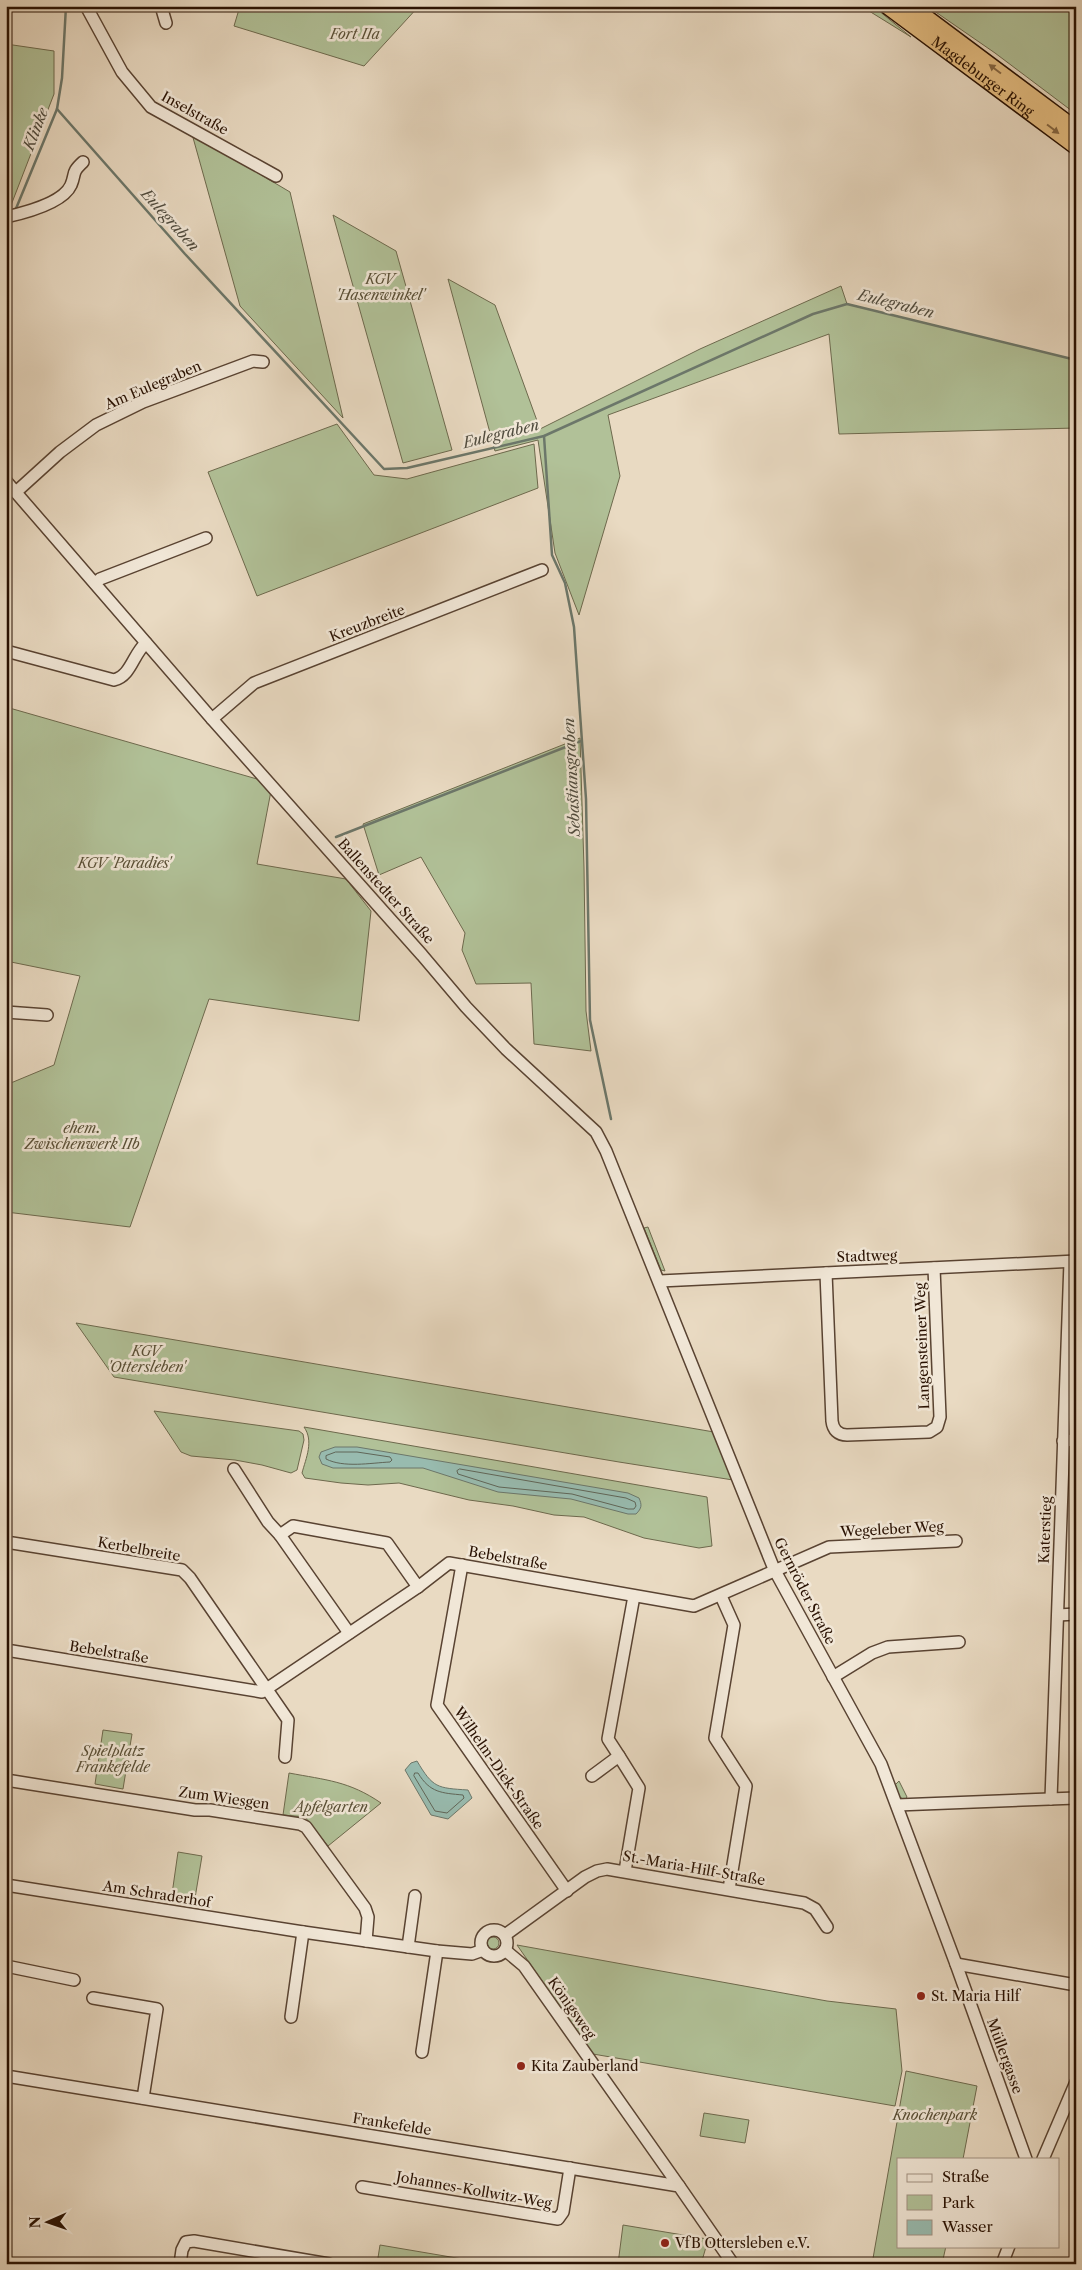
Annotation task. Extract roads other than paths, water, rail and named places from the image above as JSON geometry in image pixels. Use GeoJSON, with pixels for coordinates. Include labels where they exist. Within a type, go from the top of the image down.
{"type":"FeatureCollection","features":[{"type":"Feature","properties":{"kind":"highway","name":"Magdeburger Ring"},"geometry":{"type":"LineString","coordinates":[[888,6],[1076,146]]}},
{"type":"Feature","properties":{"kind":"highway","name":"Magdeburger Ring"},"geometry":{"type":"LineString","coordinates":[[910,6],[1076,130]]}},
{"type":"Feature","properties":{"kind":"street","name":"Inselstraße"},"geometry":{"type":"LineString","coordinates":[[86,6],[122,72],[151,107],[276,176]]}},
{"type":"Feature","properties":{"kind":"street"},"geometry":{"type":"LineString","coordinates":[[161,6],[166,23]]}},
{"type":"Feature","properties":{"kind":"street"},"geometry":{"type":"LineString","coordinates":[[11,216],[63,197],[71,185],[74,170],[83,162]]}},
{"type":"Feature","properties":{"kind":"street","name":"Am Eulegraben"},"geometry":{"type":"LineString","coordinates":[[16,492],[60,452],[96,425],[152,399],[253,361],[263,362]]}},
{"type":"Feature","properties":{"kind":"street","name":"Ballenstedter Straße"},"geometry":{"type":"LineString","coordinates":[[6,481],[212,719],[422,954],[466,1006],[506,1049],[596,1132],[606,1151],[636,1227]]}},
{"type":"Feature","properties":{"kind":"street"},"geometry":{"type":"LineString","coordinates":[[95,584],[100,578],[206,538]]}},
{"type":"Feature","properties":{"kind":"street","name":"Kreuzbreite"},"geometry":{"type":"LineString","coordinates":[[212,719],[254,683],[542,570]]}},
{"type":"Feature","properties":{"kind":"street"},"geometry":{"type":"LineString","coordinates":[[6,651],[114,680],[122,678],[126,674],[138,650],[146,643]]}},
{"type":"Feature","properties":{"kind":"street"},"geometry":{"type":"LineString","coordinates":[[6,1012],[47,1015]]}},
{"type":"Feature","properties":{"kind":"street","name":"Gernröder Straße"},"geometry":{"type":"LineString","coordinates":[[636,1227],[660,1281],[733,1471],[774,1569],[881,1764],[956,1964]]}},
{"type":"Feature","properties":{"kind":"street","name":"Stadtweg"},"geometry":{"type":"LineString","coordinates":[[660,1281],[1073,1261]]}},
{"type":"Feature","properties":{"kind":"street","name":"Katerstieg"},"geometry":{"type":"LineString","coordinates":[[1051,1799],[1063,1441],[1073,1261]]}},
{"type":"Feature","properties":{"kind":"street","name":"Langensteiner Weg"},"geometry":{"type":"LineString","coordinates":[[826,1273],[832,1421],[835,1430],[840,1434],[847,1435],[929,1432],[938,1427],[940,1417],[934,1268]]}},
{"type":"Feature","properties":{"kind":"street"},"geometry":{"type":"LineString","coordinates":[[1063,1441],[1076,1440]]}},
{"type":"Feature","properties":{"kind":"street"},"geometry":{"type":"LineString","coordinates":[[234,1469],[268,1522],[280,1535],[349,1633]]}},
{"type":"Feature","properties":{"kind":"street"},"geometry":{"type":"LineString","coordinates":[[280,1535],[293,1526],[387,1543],[418,1587]]}},
{"type":"Feature","properties":{"kind":"street","name":"Wegeleber Weg"},"geometry":{"type":"LineString","coordinates":[[774,1569],[829,1547],[956,1541]]}},
{"type":"Feature","properties":{"kind":"street","name":"Kerbelbreite"},"geometry":{"type":"LineString","coordinates":[[6,1542],[182,1570],[190,1578],[266,1690]]}},
{"type":"Feature","properties":{"kind":"street","name":"Bebelstraße"},"geometry":{"type":"LineString","coordinates":[[6,1650],[255,1691],[266,1690],[418,1587],[449,1563],[694,1606],[721,1596],[774,1569]]}},
{"type":"Feature","properties":{"kind":"street","name":"Wilhelm-Diek-Straße"},"geometry":{"type":"LineString","coordinates":[[462,1565],[437,1705],[566,1891]]}},
{"type":"Feature","properties":{"kind":"street"},"geometry":{"type":"LineString","coordinates":[[624,1871],[639,1788],[608,1739],[634,1596]]}},
{"type":"Feature","properties":{"kind":"street"},"geometry":{"type":"LineString","coordinates":[[721,1596],[734,1625],[715,1738],[746,1786],[729,1889]]}},
{"type":"Feature","properties":{"kind":"street"},"geometry":{"type":"LineString","coordinates":[[1058,1615],[1076,1614]]}},
{"type":"Feature","properties":{"kind":"street"},"geometry":{"type":"LineString","coordinates":[[833,1678],[872,1653],[888,1647],[959,1642]]}},
{"type":"Feature","properties":{"kind":"street"},"geometry":{"type":"LineString","coordinates":[[266,1690],[288,1720],[285,1757]]}},
{"type":"Feature","properties":{"kind":"street"},"geometry":{"type":"LineString","coordinates":[[592,1776],[619,1756]]}},
{"type":"Feature","properties":{"kind":"street","name":"Zum Wiesgen"},"geometry":{"type":"LineString","coordinates":[[6,1780],[195,1810],[210,1810],[300,1824],[306,1827],[365,1908],[368,1929],[366,1941]]}},
{"type":"Feature","properties":{"kind":"street"},"geometry":{"type":"LineString","coordinates":[[897,1805],[1076,1798]]}},
{"type":"Feature","properties":{"kind":"street","name":"St.-Maria-Hilf-Straße"},"geometry":{"type":"LineString","coordinates":[[505,1935],[596,1871],[607,1869],[804,1903],[816,1909],[827,1927]]}},
{"type":"Feature","properties":{"kind":"street","name":"Am Schraderhof"},"geometry":{"type":"LineString","coordinates":[[6,1885],[303,1932],[437,1951],[472,1954],[483,1950],[486,1954],[496,1956],[505,1950]]}},
{"type":"Feature","properties":{"kind":"street"},"geometry":{"type":"LineString","coordinates":[[408,1947],[415,1896]]}},
{"type":"Feature","properties":{"kind":"street"},"geometry":{"type":"LineString","coordinates":[[483,1950],[481,1940],[487,1932],[497,1930],[505,1935],[507,1942],[505,1950]]}},
{"type":"Feature","properties":{"kind":"street"},"geometry":{"type":"LineString","coordinates":[[291,2017],[303,1932]]}},
{"type":"Feature","properties":{"kind":"street","name":"Königsweg"},"geometry":{"type":"LineString","coordinates":[[505,1950],[524,1966],[679,2186]]}},
{"type":"Feature","properties":{"kind":"street"},"geometry":{"type":"LineString","coordinates":[[422,2052],[437,1951]]}},
{"type":"Feature","properties":{"kind":"street"},"geometry":{"type":"LineString","coordinates":[[956,1964],[1076,1985]]}},
{"type":"Feature","properties":{"kind":"street","name":"Müllergasse"},"geometry":{"type":"LineString","coordinates":[[956,1964],[1026,2158]]}},
{"type":"Feature","properties":{"kind":"street"},"geometry":{"type":"LineString","coordinates":[[6,1966],[74,1980]]}},
{"type":"Feature","properties":{"kind":"street"},"geometry":{"type":"LineString","coordinates":[[93,1998],[157,2009],[144,2098]]}},
{"type":"Feature","properties":{"kind":"street","name":"Frankefelde"},"geometry":{"type":"LineString","coordinates":[[6,2076],[679,2186]]}},
{"type":"Feature","properties":{"kind":"street"},"geometry":{"type":"LineString","coordinates":[[1043,2158],[1076,2082]]}},
{"type":"Feature","properties":{"kind":"street","name":"Johannes-Kollwitz-Weg"},"geometry":{"type":"LineString","coordinates":[[362,2187],[558,2219],[563,2212],[570,2168]]}},
{"type":"Feature","properties":{"kind":"street"},"geometry":{"type":"LineString","coordinates":[[679,2186],[734,2264]]}},
{"type":"Feature","properties":{"kind":"street"},"geometry":{"type":"LineString","coordinates":[[180,2264],[182,2250],[186,2242],[194,2241],[329,2264]]}},
{"type":"Feature","properties":{"kind":"street"},"geometry":{"type":"LineString","coordinates":[[1002,2264],[1008,2248]]}},
{"type":"Feature","properties":{"kind":"water"},"geometry":{"type":"Polygon","coordinates":[[[335,1447],[357,1447],[628,1493],[639,1498],[641,1506],[636,1514],[628,1514],[571,1499],[498,1492],[423,1468],[333,1468],[322,1464],[319,1457],[321,1452],[335,1447]]]}},
{"type":"Feature","properties":{"kind":"water"},"geometry":{"type":"Polygon","coordinates":[[[417,1761],[432,1782],[442,1787],[468,1790],[472,1798],[448,1819],[431,1815],[405,1770],[411,1763],[417,1761]]]}},
{"type":"Feature","properties":{"kind":"waterway","name":"Klinke"},"geometry":{"type":"LineString","coordinates":[[15,211],[57,109],[62,78],[66,6]]}},
{"type":"Feature","properties":{"kind":"waterway","name":"Eulegraben"},"geometry":{"type":"LineString","coordinates":[[57,109],[185,254],[384,469],[407,468],[544,436],[813,314],[847,304],[1076,360]]}},
{"type":"Feature","properties":{"kind":"waterway","name":"Sebastiansgraben"},"geometry":{"type":"LineString","coordinates":[[544,436],[552,555],[565,583],[574,627],[586,799],[590,1020],[611,1119]]}},
{"type":"Feature","properties":{"kind":"waterway"},"geometry":{"type":"LineString","coordinates":[[336,837],[581,741]]}},
{"type":"Feature","properties":{"kind":"place","name":"St. Maria Hilf"},"geometry":{"type":"Point","coordinates":[921,1996]}},
{"type":"Feature","properties":{"kind":"place","name":"Kita Zauberland"},"geometry":{"type":"Point","coordinates":[521,2066]}},
{"type":"Feature","properties":{"kind":"place","name":"VfB Ottersleben e.V."},"geometry":{"type":"Point","coordinates":[665,2243]}},
{"type":"Feature","properties":{"kind":"park label","name":"Fort IIa"},"geometry":{"type":"Point","coordinates":[355,34]}},
{"type":"Feature","properties":{"kind":"park label","name":"KGV 'Hasenwinkel'"},"geometry":{"type":"Point","coordinates":[380,288]}},
{"type":"Feature","properties":{"kind":"park label","name":"KGV 'Paradies'"},"geometry":{"type":"Point","coordinates":[124,863]}},
{"type":"Feature","properties":{"kind":"park label","name":"ehem. Zwischenwerk IIb"},"geometry":{"type":"Point","coordinates":[82,1136]}},
{"type":"Feature","properties":{"kind":"park label","name":"KGV 'Ottersleben'"},"geometry":{"type":"Point","coordinates":[146,1359]}},
{"type":"Feature","properties":{"kind":"park label","name":"Spielplatz Frankefelde"},"geometry":{"type":"Point","coordinates":[113,1759]}},
{"type":"Feature","properties":{"kind":"park label","name":"Apfelgarten"},"geometry":{"type":"Point","coordinates":[331,1807]}},
{"type":"Feature","properties":{"kind":"park label","name":"Knochenpark"},"geometry":{"type":"Point","coordinates":[935,2115]}}]}
